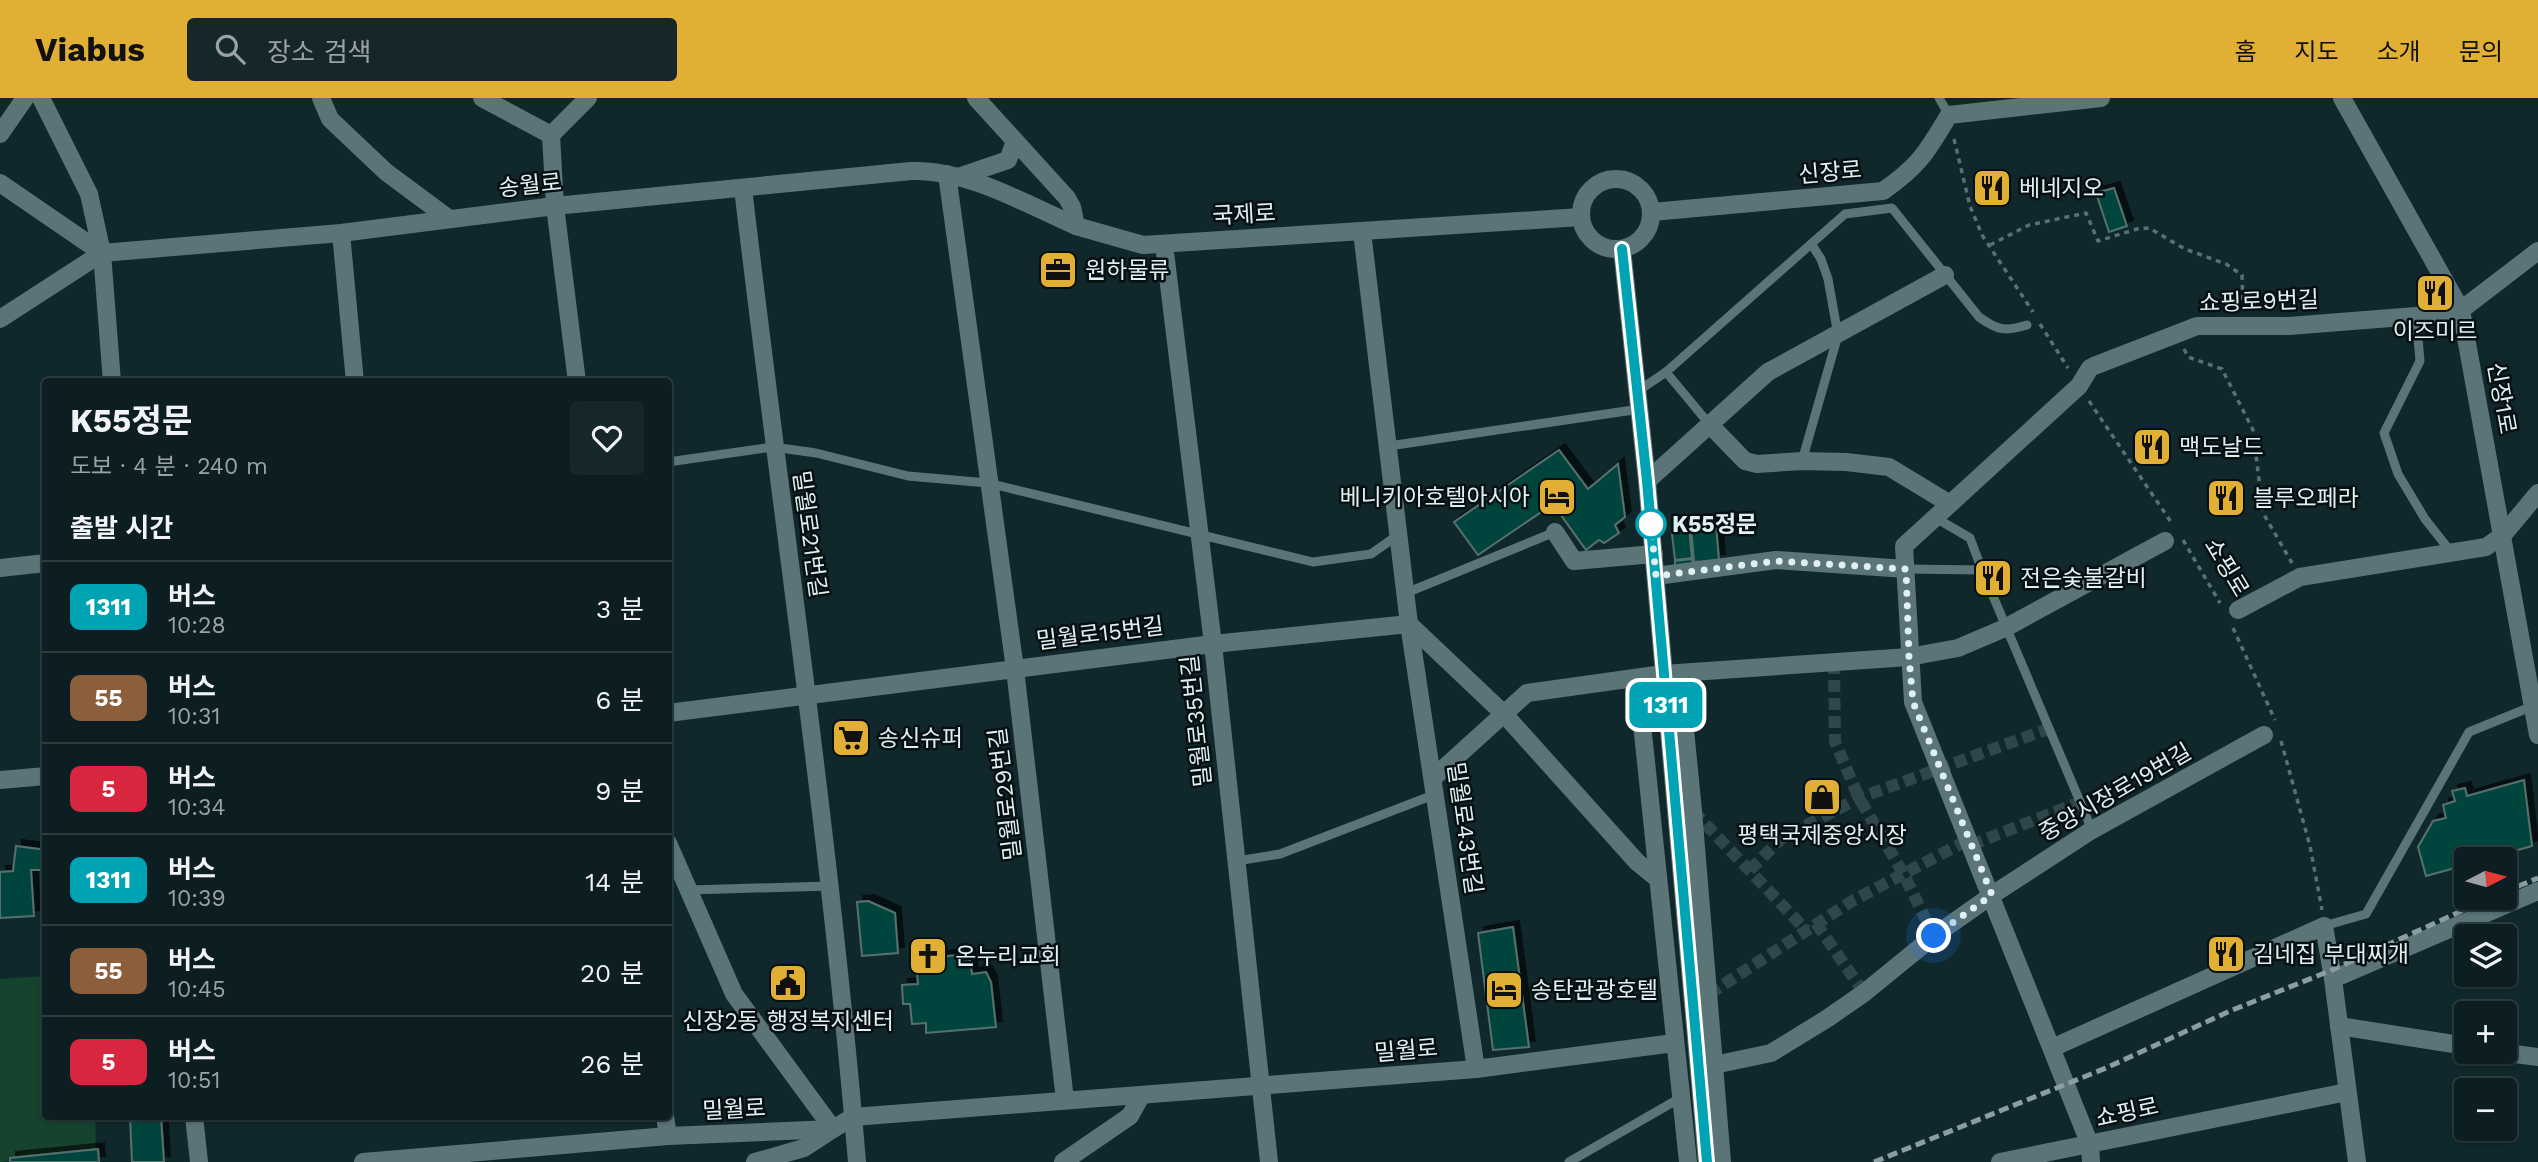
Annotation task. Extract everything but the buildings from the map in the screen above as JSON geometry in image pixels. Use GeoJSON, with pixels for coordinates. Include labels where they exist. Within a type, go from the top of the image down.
{"type":"FeatureCollection","features":[{"type":"Feature","properties":{"kind":"street"},"geometry":{"type":"LineString","coordinates":[[0,134],[25,98]]}},
{"type":"Feature","properties":{"kind":"street"},"geometry":{"type":"LineString","coordinates":[[41,98],[89,194],[102,253],[112,378]]}},
{"type":"Feature","properties":{"kind":"street"},"geometry":{"type":"LineString","coordinates":[[321,98],[330,119],[386,172],[448,218]]}},
{"type":"Feature","properties":{"kind":"street"},"geometry":{"type":"LineString","coordinates":[[482,98],[551,135]]}},
{"type":"Feature","properties":{"kind":"street"},"geometry":{"type":"LineString","coordinates":[[576,378],[555,206],[551,135],[587,98]]}},
{"type":"Feature","properties":{"kind":"street"},"geometry":{"type":"LineString","coordinates":[[976,98],[1068,198],[1076,226]]}},
{"type":"Feature","properties":{"kind":"street"},"geometry":{"type":"LineString","coordinates":[[1950,106],[2101,98]]}},
{"type":"Feature","properties":{"kind":"street","name":"신장1로"},"geometry":{"type":"LineString","coordinates":[[2342,98],[2461,310],[2536,705],[2538,735]]}},
{"type":"Feature","properties":{"kind":"street","name":"신장로"},"geometry":{"type":"LineString","coordinates":[[1652,212],[1883,191],[1906,175],[1924,157],[1950,106]]}},
{"type":"Feature","properties":{"kind":"street"},"geometry":{"type":"LineString","coordinates":[[953,176],[1008,160],[1015,141]]}},
{"type":"Feature","properties":{"kind":"street","name":"송월로"},"geometry":{"type":"LineString","coordinates":[[102,253],[341,233],[555,206],[911,171],[953,176],[1009,196],[1076,226]]}},
{"type":"Feature","properties":{"kind":"street","name":"밀월로29번길"},"geometry":{"type":"LineString","coordinates":[[953,176],[989,483],[1015,668],[1065,1100]]}},
{"type":"Feature","properties":{"kind":"street"},"geometry":{"type":"LineString","coordinates":[[1614,178],[1632,182],[1640,187],[1652,212],[1647,232],[1640,240],[1622,249],[1613,249],[1595,242],[1584,227],[1581,217],[1589,191],[1605,180],[1614,178]]}},
{"type":"Feature","properties":{"kind":"street"},"geometry":{"type":"LineString","coordinates":[[0,183],[102,253]]}},
{"type":"Feature","properties":{"kind":"street","name":"밀월로21번길"},"geometry":{"type":"LineString","coordinates":[[743,188],[773,447],[808,696],[853,1116]]}},
{"type":"Feature","properties":{"kind":"street","name":"국제로"},"geometry":{"type":"LineString","coordinates":[[1076,226],[1143,246],[1581,217]]}},
{"type":"Feature","properties":{"kind":"street","name":"밀월로43번길"},"geometry":{"type":"LineString","coordinates":[[1362,232],[1409,624],[1476,1069]]}},
{"type":"Feature","properties":{"kind":"street"},"geometry":{"type":"LineString","coordinates":[[341,233],[355,378]]}},
{"type":"Feature","properties":{"kind":"street","name":"밀월로35번길"},"geometry":{"type":"LineString","coordinates":[[1164,244],[1213,643],[1269,1162]]}},
{"type":"Feature","properties":{"kind":"street"},"geometry":{"type":"LineString","coordinates":[[1622,249],[1654,554],[1707,1162]]}},
{"type":"Feature","properties":{"kind":"street"},"geometry":{"type":"LineString","coordinates":[[2461,310],[2538,251]]}},
{"type":"Feature","properties":{"kind":"street"},"geometry":{"type":"LineString","coordinates":[[0,319],[102,253]]}},
{"type":"Feature","properties":{"kind":"street"},"geometry":{"type":"LineString","coordinates":[[1647,481],[1768,372],[1945,275]]}},
{"type":"Feature","properties":{"kind":"street","name":"쇼핑로9번길"},"geometry":{"type":"LineString","coordinates":[[1906,569],[1904,545],[2079,386],[2090,368],[2197,326],[2289,326],[2461,310]]}},
{"type":"Feature","properties":{"kind":"street"},"geometry":{"type":"LineString","coordinates":[[1710,425],[1745,461],[1757,464],[1846,462],[1888,467],[1950,504]]}},
{"type":"Feature","properties":{"kind":"street"},"geometry":{"type":"LineString","coordinates":[[2502,535],[2538,493]]}},
{"type":"Feature","properties":{"kind":"street"},"geometry":{"type":"LineString","coordinates":[[1555,533],[1574,561],[1654,554]]}},
{"type":"Feature","properties":{"kind":"street","name":"쇼핑로"},"geometry":{"type":"LineString","coordinates":[[2229,607],[2300,577],[2486,547],[2502,535]]}},
{"type":"Feature","properties":{"kind":"street"},"geometry":{"type":"LineString","coordinates":[[1435,786],[1527,693],[1663,674],[1909,657],[1958,648],[2006,628],[2165,541]]}},
{"type":"Feature","properties":{"kind":"street"},"geometry":{"type":"LineString","coordinates":[[1656,576],[1776,561],[1906,569],[1913,702],[1992,895],[2090,1153]]}},
{"type":"Feature","properties":{"kind":"street"},"geometry":{"type":"LineString","coordinates":[[0,568],[42,563]]}},
{"type":"Feature","properties":{"kind":"street"},"geometry":{"type":"LineString","coordinates":[[1409,624],[1504,714],[1637,862],[1658,879]]}},
{"type":"Feature","properties":{"kind":"street","name":"밀월로15번길"},"geometry":{"type":"LineString","coordinates":[[672,713],[1213,643],[1409,624]]}},
{"type":"Feature","properties":{"kind":"street"},"geometry":{"type":"LineString","coordinates":[[1663,674],[1640,705],[1688,1162]]}},
{"type":"Feature","properties":{"kind":"street"},"geometry":{"type":"LineString","coordinates":[[1663,674],[1682,699],[1722,1162]]}},
{"type":"Feature","properties":{"kind":"street","name":"중앙시장로19번길"},"geometry":{"type":"LineString","coordinates":[[1714,1065],[1771,1053],[1864,993],[1934,936],[2092,830],[2264,735]]}},
{"type":"Feature","properties":{"kind":"street"},"geometry":{"type":"LineString","coordinates":[[0,780],[42,776]]}},
{"type":"Feature","properties":{"kind":"street"},"geometry":{"type":"LineString","coordinates":[[672,851],[734,994],[834,1129]]}},
{"type":"Feature","properties":{"kind":"street"},"geometry":{"type":"LineString","coordinates":[[2333,979],[2538,891]]}},
{"type":"Feature","properties":{"kind":"street"},"geometry":{"type":"LineString","coordinates":[[2052,1048],[2324,926],[2357,1162]]}},
{"type":"Feature","properties":{"kind":"street"},"geometry":{"type":"LineString","coordinates":[[2339,1026],[2454,1044]]}},
{"type":"Feature","properties":{"kind":"street","name":"밀월로"},"geometry":{"type":"LineString","coordinates":[[853,1116],[1476,1069],[1674,1044]]}},
{"type":"Feature","properties":{"kind":"street"},"geometry":{"type":"LineString","coordinates":[[2517,1054],[2538,1057]]}},
{"type":"Feature","properties":{"kind":"street","name":"쇼핑로"},"geometry":{"type":"LineString","coordinates":[[2000,1162],[2090,1153],[2347,1092]]}},
{"type":"Feature","properties":{"kind":"street"},"geometry":{"type":"LineString","coordinates":[[1063,1162],[1130,1116],[1141,1096]]}},
{"type":"Feature","properties":{"kind":"street"},"geometry":{"type":"LineString","coordinates":[[755,1162],[804,1148],[853,1116],[857,1162]]}},
{"type":"Feature","properties":{"kind":"street"},"geometry":{"type":"LineString","coordinates":[[195,1120],[200,1162]]}},
{"type":"Feature","properties":{"kind":"street"},"geometry":{"type":"LineString","coordinates":[[666,1120],[668,1136]]}},
{"type":"Feature","properties":{"kind":"street","name":"밀월로"},"geometry":{"type":"LineString","coordinates":[[363,1162],[519,1155],[668,1136],[834,1129]]}},
{"type":"Feature","properties":{"kind":"lane"},"geometry":{"type":"LineString","coordinates":[[1939,98],[1950,106]]}},
{"type":"Feature","properties":{"kind":"lane"},"geometry":{"type":"LineString","coordinates":[[1389,446],[1639,400],[1665,372],[1845,214],[1892,208],[1979,317],[1996,329],[2013,330],[2027,326]]}},
{"type":"Feature","properties":{"kind":"lane"},"geometry":{"type":"LineString","coordinates":[[1802,461],[1838,335],[1828,279],[1821,258],[1812,245]]}},
{"type":"Feature","properties":{"kind":"lane"},"geometry":{"type":"LineString","coordinates":[[2416,316],[2420,361],[2384,433],[2398,474],[2425,519],[2451,552]]}},
{"type":"Feature","properties":{"kind":"lane"},"geometry":{"type":"LineString","coordinates":[[1665,372],[1710,425]]}},
{"type":"Feature","properties":{"kind":"lane"},"geometry":{"type":"LineString","coordinates":[[672,461],[773,447],[816,453],[908,476],[989,483],[1313,562],[1371,554],[1399,535]]}},
{"type":"Feature","properties":{"kind":"lane"},"geometry":{"type":"LineString","coordinates":[[1934,517],[1970,538],[2092,830]]}},
{"type":"Feature","properties":{"kind":"lane"},"geometry":{"type":"LineString","coordinates":[[1406,593],[1555,533]]}},
{"type":"Feature","properties":{"kind":"lane"},"geometry":{"type":"LineString","coordinates":[[1906,569],[1982,570]]}},
{"type":"Feature","properties":{"kind":"lane"},"geometry":{"type":"LineString","coordinates":[[2324,926],[2366,914],[2469,732],[2536,705]]}},
{"type":"Feature","properties":{"kind":"lane"},"geometry":{"type":"LineString","coordinates":[[1237,861],[1279,854],[1435,786]]}},
{"type":"Feature","properties":{"kind":"lane"},"geometry":{"type":"LineString","coordinates":[[689,890],[830,886]]}},
{"type":"Feature","properties":{"kind":"lane"},"geometry":{"type":"LineString","coordinates":[[1569,1162],[1682,1097]]}},
{"type":"Feature","properties":{"kind":"path","name":"쇼핑로"},"geometry":{"type":"LineString","coordinates":[[1950,106],[1970,206],[1982,236],[2079,386],[2229,607]]}},
{"type":"Feature","properties":{"kind":"path"},"geometry":{"type":"LineString","coordinates":[[1989,246],[2029,225],[2086,213],[2098,241],[2149,228],[2185,248],[2226,264],[2242,275],[2244,325]]}},
{"type":"Feature","properties":{"kind":"path"},"geometry":{"type":"LineString","coordinates":[[2175,334],[2188,357],[2222,369],[2253,430],[2263,513],[2300,577]]}},
{"type":"Feature","properties":{"kind":"path","name":"쇼핑로"},"geometry":{"type":"LineString","coordinates":[[2233,628],[2278,729],[2310,846],[2324,926]]}},
{"type":"Feature","properties":{"kind":"green space"},"geometry":{"type":"Polygon","coordinates":[[[42,976],[42,1120],[95,1120],[96,1152],[0,1162],[0,979],[42,976]]]}},
{"type":"Feature","properties":{"kind":"tunnel"},"geometry":{"type":"LineString","coordinates":[[1834,662],[1835,742],[1859,798],[1903,873],[1934,936]]}},
{"type":"Feature","properties":{"kind":"tunnel"},"geometry":{"type":"LineString","coordinates":[[1750,870],[1782,838],[1859,798],[2048,729]]}},
{"type":"Feature","properties":{"kind":"tunnel"},"geometry":{"type":"LineString","coordinates":[[1971,845],[2080,802]]}},
{"type":"Feature","properties":{"kind":"tunnel"},"geometry":{"type":"LineString","coordinates":[[1693,811],[1806,930]]}},
{"type":"Feature","properties":{"kind":"tunnel"},"geometry":{"type":"LineString","coordinates":[[1709,994],[1852,901],[1968,840]]}},
{"type":"Feature","properties":{"kind":"tunnel"},"geometry":{"type":"LineString","coordinates":[[1816,923],[1864,993]]}},
{"type":"Feature","properties":{"kind":"railway"},"geometry":{"type":"LineString","coordinates":[[2517,887],[2538,878]]}},
{"type":"Feature","properties":{"kind":"railway"},"geometry":{"type":"LineString","coordinates":[[1874,1162],[2106,1068],[2464,910]]}},
{"type":"Feature","properties":{"kind":"bus line","name":"1311"},"geometry":{"type":"LineString","coordinates":[[1622,249],[1639,391],[1707,1162]]}},
{"type":"Feature","properties":{"kind":"place","name":"베네지오"},"geometry":{"type":"Point","coordinates":[1992,188]}},
{"type":"Feature","properties":{"kind":"place","name":"원하물류"},"geometry":{"type":"Point","coordinates":[1058,270]}},
{"type":"Feature","properties":{"kind":"place","name":"이즈미르"},"geometry":{"type":"Point","coordinates":[2435,293]}},
{"type":"Feature","properties":{"kind":"place","name":"맥도날드"},"geometry":{"type":"Point","coordinates":[2152,447]}},
{"type":"Feature","properties":{"kind":"place","name":"베니키아호텔아시아"},"geometry":{"type":"Point","coordinates":[1557,497]}},
{"type":"Feature","properties":{"kind":"place","name":"블루오페라"},"geometry":{"type":"Point","coordinates":[2226,498]}},
{"type":"Feature","properties":{"kind":"place","name":"K55정문"},"geometry":{"type":"Point","coordinates":[1651,524]}},
{"type":"Feature","properties":{"kind":"place","name":"전은숮불갈비"},"geometry":{"type":"Point","coordinates":[1993,578]}},
{"type":"Feature","properties":{"kind":"place","name":"송신슈퍼"},"geometry":{"type":"Point","coordinates":[851,738]}},
{"type":"Feature","properties":{"kind":"place","name":"평택국제중앙시장"},"geometry":{"type":"Point","coordinates":[1822,797]}},
{"type":"Feature","properties":{"kind":"place","name":"김네집 부대찌개"},"geometry":{"type":"Point","coordinates":[2226,954]}},
{"type":"Feature","properties":{"kind":"place","name":"온누리교회"},"geometry":{"type":"Point","coordinates":[928,956]}},
{"type":"Feature","properties":{"kind":"place","name":"신장2동 행정복지센터"},"geometry":{"type":"Point","coordinates":[788,983]}},
{"type":"Feature","properties":{"kind":"place","name":"송탄관광호텔"},"geometry":{"type":"Point","coordinates":[1504,990]}},
{"type":"Feature","properties":{"kind":"route"},"geometry":{"type":"LineString","coordinates":[[1651,524],[1656,576],[1776,561],[1816,561],[1906,569],[1913,702],[1992,895],[1934,936]]}}]}
